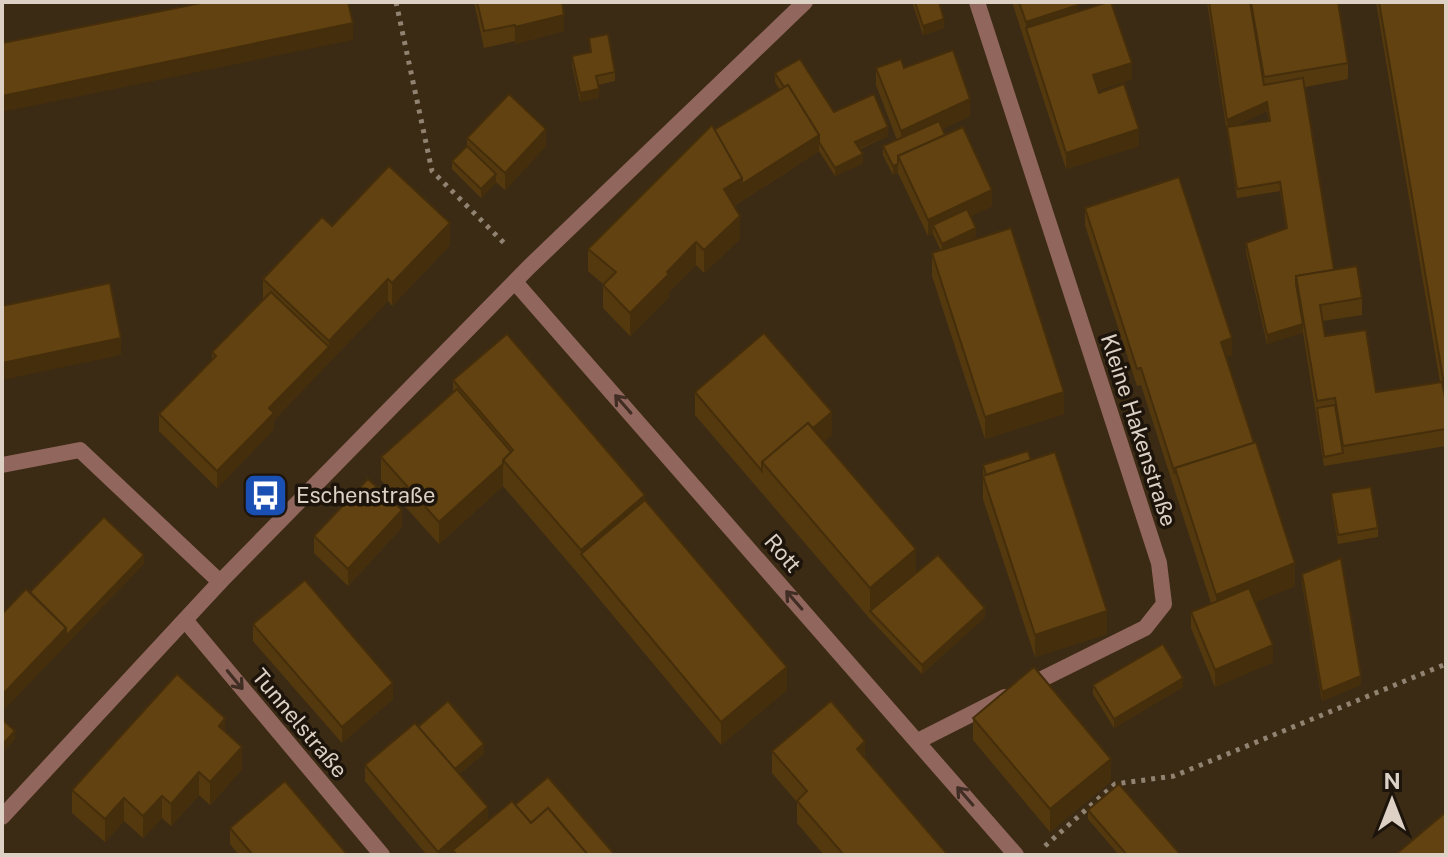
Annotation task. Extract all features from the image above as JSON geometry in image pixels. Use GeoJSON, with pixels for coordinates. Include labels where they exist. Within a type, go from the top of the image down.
{"type":"FeatureCollection","features":[{"type":"Feature","properties":{"kind":"street"},"geometry":{"type":"LineString","coordinates":[[2,817],[220,582],[529,267],[805,2]]}},
{"type":"Feature","properties":{"kind":"street","name":"Kleine Hakenstraße"},"geometry":{"type":"LineString","coordinates":[[918,741],[1145,628],[1164,604],[1159,563],[977,2]]}},
{"type":"Feature","properties":{"kind":"street","name":"Rott"},"geometry":{"type":"LineString","coordinates":[[515,282],[1016,855]]}},
{"type":"Feature","properties":{"kind":"street"},"geometry":{"type":"LineString","coordinates":[[2,465],[80,450],[220,582]]}},
{"type":"Feature","properties":{"kind":"street","name":"Tunnelstraße"},"geometry":{"type":"LineString","coordinates":[[185,620],[382,855]]}},
{"type":"Feature","properties":{"kind":"path"},"geometry":{"type":"LineString","coordinates":[[396,2],[432,171],[529,267]]}},
{"type":"Feature","properties":{"kind":"path"},"geometry":{"type":"LineString","coordinates":[[1034,855],[1115,784],[1174,776],[1446,664]]}},
{"type":"Feature","properties":{"kind":"building"},"geometry":{"type":"Polygon","coordinates":[[[206,2],[348,2],[353,23],[2,96],[2,43],[206,2]]]}},
{"type":"Feature","properties":{"kind":"building"},"geometry":{"type":"Polygon","coordinates":[[[477,2],[562,2],[564,15],[484,31],[477,2]]]}},
{"type":"Feature","properties":{"kind":"building"},"geometry":{"type":"Polygon","coordinates":[[[915,2],[939,2],[944,19],[923,26],[915,2]]]}},
{"type":"Feature","properties":{"kind":"building"},"geometry":{"type":"Polygon","coordinates":[[[1019,2],[1077,2],[1078,5],[1026,22],[1019,2]]]}},
{"type":"Feature","properties":{"kind":"building"},"geometry":{"type":"Polygon","coordinates":[[[1111,2],[1132,63],[1093,75],[1099,93],[1124,84],[1139,129],[1066,153],[1026,28],[1111,2]]]}},
{"type":"Feature","properties":{"kind":"building"},"geometry":{"type":"Polygon","coordinates":[[[1209,2],[1250,2],[1264,85],[1303,78],[1334,270],[1296,276],[1303,324],[1267,335],[1246,243],[1287,228],[1280,182],[1237,189],[1227,127],[1270,121],[1267,102],[1227,120],[1209,2]]]}},
{"type":"Feature","properties":{"kind":"building"},"geometry":{"type":"Polygon","coordinates":[[[1251,2],[1338,2],[1348,63],[1264,77],[1251,2]]]}},
{"type":"Feature","properties":{"kind":"building"},"geometry":{"type":"Polygon","coordinates":[[[1379,2],[1446,2],[1446,396],[1379,2]]]}},
{"type":"Feature","properties":{"kind":"building"},"geometry":{"type":"Polygon","coordinates":[[[608,34],[615,72],[596,76],[599,89],[580,93],[572,56],[591,52],[589,38],[608,34]]]}},
{"type":"Feature","properties":{"kind":"building"},"geometry":{"type":"Polygon","coordinates":[[[953,50],[970,99],[901,131],[876,68],[901,59],[904,68],[953,50]]]}},
{"type":"Feature","properties":{"kind":"building"},"geometry":{"type":"Polygon","coordinates":[[[800,59],[834,112],[874,94],[888,127],[855,142],[863,154],[835,168],[788,85],[784,87],[775,73],[800,59]]]}},
{"type":"Feature","properties":{"kind":"building"},"geometry":{"type":"Polygon","coordinates":[[[788,85],[819,135],[742,184],[742,178],[714,130],[788,85]]]}},
{"type":"Feature","properties":{"kind":"building"},"geometry":{"type":"Polygon","coordinates":[[[509,94],[546,129],[505,173],[467,138],[509,94]]]}},
{"type":"Feature","properties":{"kind":"building"},"geometry":{"type":"Polygon","coordinates":[[[939,121],[945,135],[898,156],[898,164],[893,166],[883,146],[939,121]]]}},
{"type":"Feature","properties":{"kind":"building"},"geometry":{"type":"Polygon","coordinates":[[[712,125],[742,178],[724,189],[740,216],[704,250],[696,242],[630,313],[603,285],[616,272],[588,249],[712,125]]]}},
{"type":"Feature","properties":{"kind":"building"},"geometry":{"type":"Polygon","coordinates":[[[963,127],[992,190],[928,220],[898,156],[963,127]]]}},
{"type":"Feature","properties":{"kind":"building"},"geometry":{"type":"Polygon","coordinates":[[[467,146],[496,174],[481,189],[452,161],[467,146]]]}},
{"type":"Feature","properties":{"kind":"building"},"geometry":{"type":"Polygon","coordinates":[[[389,166],[450,223],[392,283],[388,279],[329,341],[263,279],[322,217],[332,226],[389,166]]]}},
{"type":"Feature","properties":{"kind":"building"},"geometry":{"type":"Polygon","coordinates":[[[1179,177],[1232,338],[1221,342],[1254,443],[1175,468],[1175,474],[1085,208],[1179,177]]]}},
{"type":"Feature","properties":{"kind":"building"},"geometry":{"type":"Polygon","coordinates":[[[967,209],[976,228],[942,244],[933,225],[967,209]]]}},
{"type":"Feature","properties":{"kind":"building"},"geometry":{"type":"Polygon","coordinates":[[[1011,228],[1064,392],[985,417],[932,253],[1011,228]]]}},
{"type":"Feature","properties":{"kind":"building"},"geometry":{"type":"Polygon","coordinates":[[[1357,266],[1362,298],[1320,305],[1325,336],[1366,330],[1376,392],[1442,382],[1446,429],[1343,446],[1335,398],[1317,401],[1296,276],[1357,266]]]}},
{"type":"Feature","properties":{"kind":"building"},"geometry":{"type":"Polygon","coordinates":[[[110,283],[121,338],[2,363],[2,306],[110,283]]]}},
{"type":"Feature","properties":{"kind":"building"},"geometry":{"type":"Polygon","coordinates":[[[271,292],[329,347],[269,408],[274,413],[217,471],[159,414],[216,356],[212,352],[271,292]]]}},
{"type":"Feature","properties":{"kind":"building"},"geometry":{"type":"Polygon","coordinates":[[[764,333],[832,412],[813,428],[808,423],[762,462],[762,471],[695,392],[764,333]]]}},
{"type":"Feature","properties":{"kind":"building"},"geometry":{"type":"Polygon","coordinates":[[[507,334],[645,495],[581,550],[503,460],[513,450],[453,380],[507,334]]]}},
{"type":"Feature","properties":{"kind":"building"},"geometry":{"type":"Polygon","coordinates":[[[457,389],[511,452],[503,464],[439,522],[381,457],[457,389]]]}},
{"type":"Feature","properties":{"kind":"building"},"geometry":{"type":"Polygon","coordinates":[[[1335,405],[1343,453],[1324,457],[1317,408],[1335,405]]]}},
{"type":"Feature","properties":{"kind":"building"},"geometry":{"type":"Polygon","coordinates":[[[808,423],[916,549],[870,588],[762,462],[808,423]]]}},
{"type":"Feature","properties":{"kind":"building"},"geometry":{"type":"Polygon","coordinates":[[[1256,442],[1295,563],[1216,595],[1175,468],[1256,442]]]}},
{"type":"Feature","properties":{"kind":"building"},"geometry":{"type":"Polygon","coordinates":[[[1028,451],[1031,460],[986,475],[983,465],[1028,451]]]}},
{"type":"Feature","properties":{"kind":"building"},"geometry":{"type":"Polygon","coordinates":[[[1055,452],[1107,611],[1035,635],[983,476],[1055,452]]]}},
{"type":"Feature","properties":{"kind":"building"},"geometry":{"type":"Polygon","coordinates":[[[368,479],[402,510],[348,569],[314,536],[368,479]]]}},
{"type":"Feature","properties":{"kind":"building"},"geometry":{"type":"Polygon","coordinates":[[[1371,487],[1378,528],[1338,535],[1331,493],[1371,487]]]}},
{"type":"Feature","properties":{"kind":"building"},"geometry":{"type":"Polygon","coordinates":[[[645,500],[787,667],[721,722],[581,554],[645,500]]]}},
{"type":"Feature","properties":{"kind":"building"},"geometry":{"type":"Polygon","coordinates":[[[104,517],[144,555],[66,636],[66,628],[30,592],[104,517]]]}},
{"type":"Feature","properties":{"kind":"building"},"geometry":{"type":"Polygon","coordinates":[[[938,555],[985,608],[922,665],[870,611],[938,555]]]}},
{"type":"Feature","properties":{"kind":"building"},"geometry":{"type":"Polygon","coordinates":[[[1341,558],[1361,676],[1322,692],[1302,574],[1341,558]]]}},
{"type":"Feature","properties":{"kind":"building"},"geometry":{"type":"Polygon","coordinates":[[[305,580],[393,683],[342,727],[253,624],[305,580]]]}},
{"type":"Feature","properties":{"kind":"building"},"geometry":{"type":"Polygon","coordinates":[[[1249,588],[1273,645],[1215,670],[1191,612],[1249,588]]]}},
{"type":"Feature","properties":{"kind":"building"},"geometry":{"type":"Polygon","coordinates":[[[26,589],[66,628],[2,695],[2,614],[26,589]]]}},
{"type":"Feature","properties":{"kind":"building"},"geometry":{"type":"Polygon","coordinates":[[[1163,644],[1183,678],[1114,719],[1093,685],[1163,644]]]}},
{"type":"Feature","properties":{"kind":"building"},"geometry":{"type":"Polygon","coordinates":[[[1034,667],[1111,759],[1050,809],[973,718],[1034,667]]]}},
{"type":"Feature","properties":{"kind":"building"},"geometry":{"type":"Polygon","coordinates":[[[177,674],[225,718],[219,726],[242,747],[210,782],[199,772],[171,804],[162,796],[143,816],[124,798],[105,819],[72,790],[177,674]]]}},
{"type":"Feature","properties":{"kind":"building"},"geometry":{"type":"Polygon","coordinates":[[[448,701],[484,744],[455,769],[418,727],[448,701]]]}},
{"type":"Feature","properties":{"kind":"building"},"geometry":{"type":"Polygon","coordinates":[[[831,701],[865,741],[857,749],[948,855],[844,855],[797,801],[807,791],[772,751],[831,701]]]}},
{"type":"Feature","properties":{"kind":"building"},"geometry":{"type":"Polygon","coordinates":[[[2,719],[15,731],[2,745],[2,719]]]}},
{"type":"Feature","properties":{"kind":"building"},"geometry":{"type":"Polygon","coordinates":[[[415,723],[488,807],[438,852],[365,765],[415,723]]]}},
{"type":"Feature","properties":{"kind":"building"},"geometry":{"type":"Polygon","coordinates":[[[548,777],[615,855],[588,855],[548,808],[531,823],[515,805],[548,777]]]}},
{"type":"Feature","properties":{"kind":"building"},"geometry":{"type":"Polygon","coordinates":[[[285,781],[346,853],[344,855],[253,855],[230,828],[285,781]]]}},
{"type":"Feature","properties":{"kind":"building"},"geometry":{"type":"Polygon","coordinates":[[[1119,784],[1181,855],[1127,855],[1088,810],[1119,784]]]}},
{"type":"Feature","properties":{"kind":"building"},"geometry":{"type":"Polygon","coordinates":[[[512,801],[531,823],[548,808],[588,855],[457,855],[453,850],[512,801]]]}},
{"type":"Feature","properties":{"kind":"building"},"geometry":{"type":"Polygon","coordinates":[[[1446,812],[1446,855],[1395,855],[1446,812]]]}},
{"type":"Feature","properties":{"kind":"place","name":"Eschenstraße"},"geometry":{"type":"Point","coordinates":[265,495]}}]}
